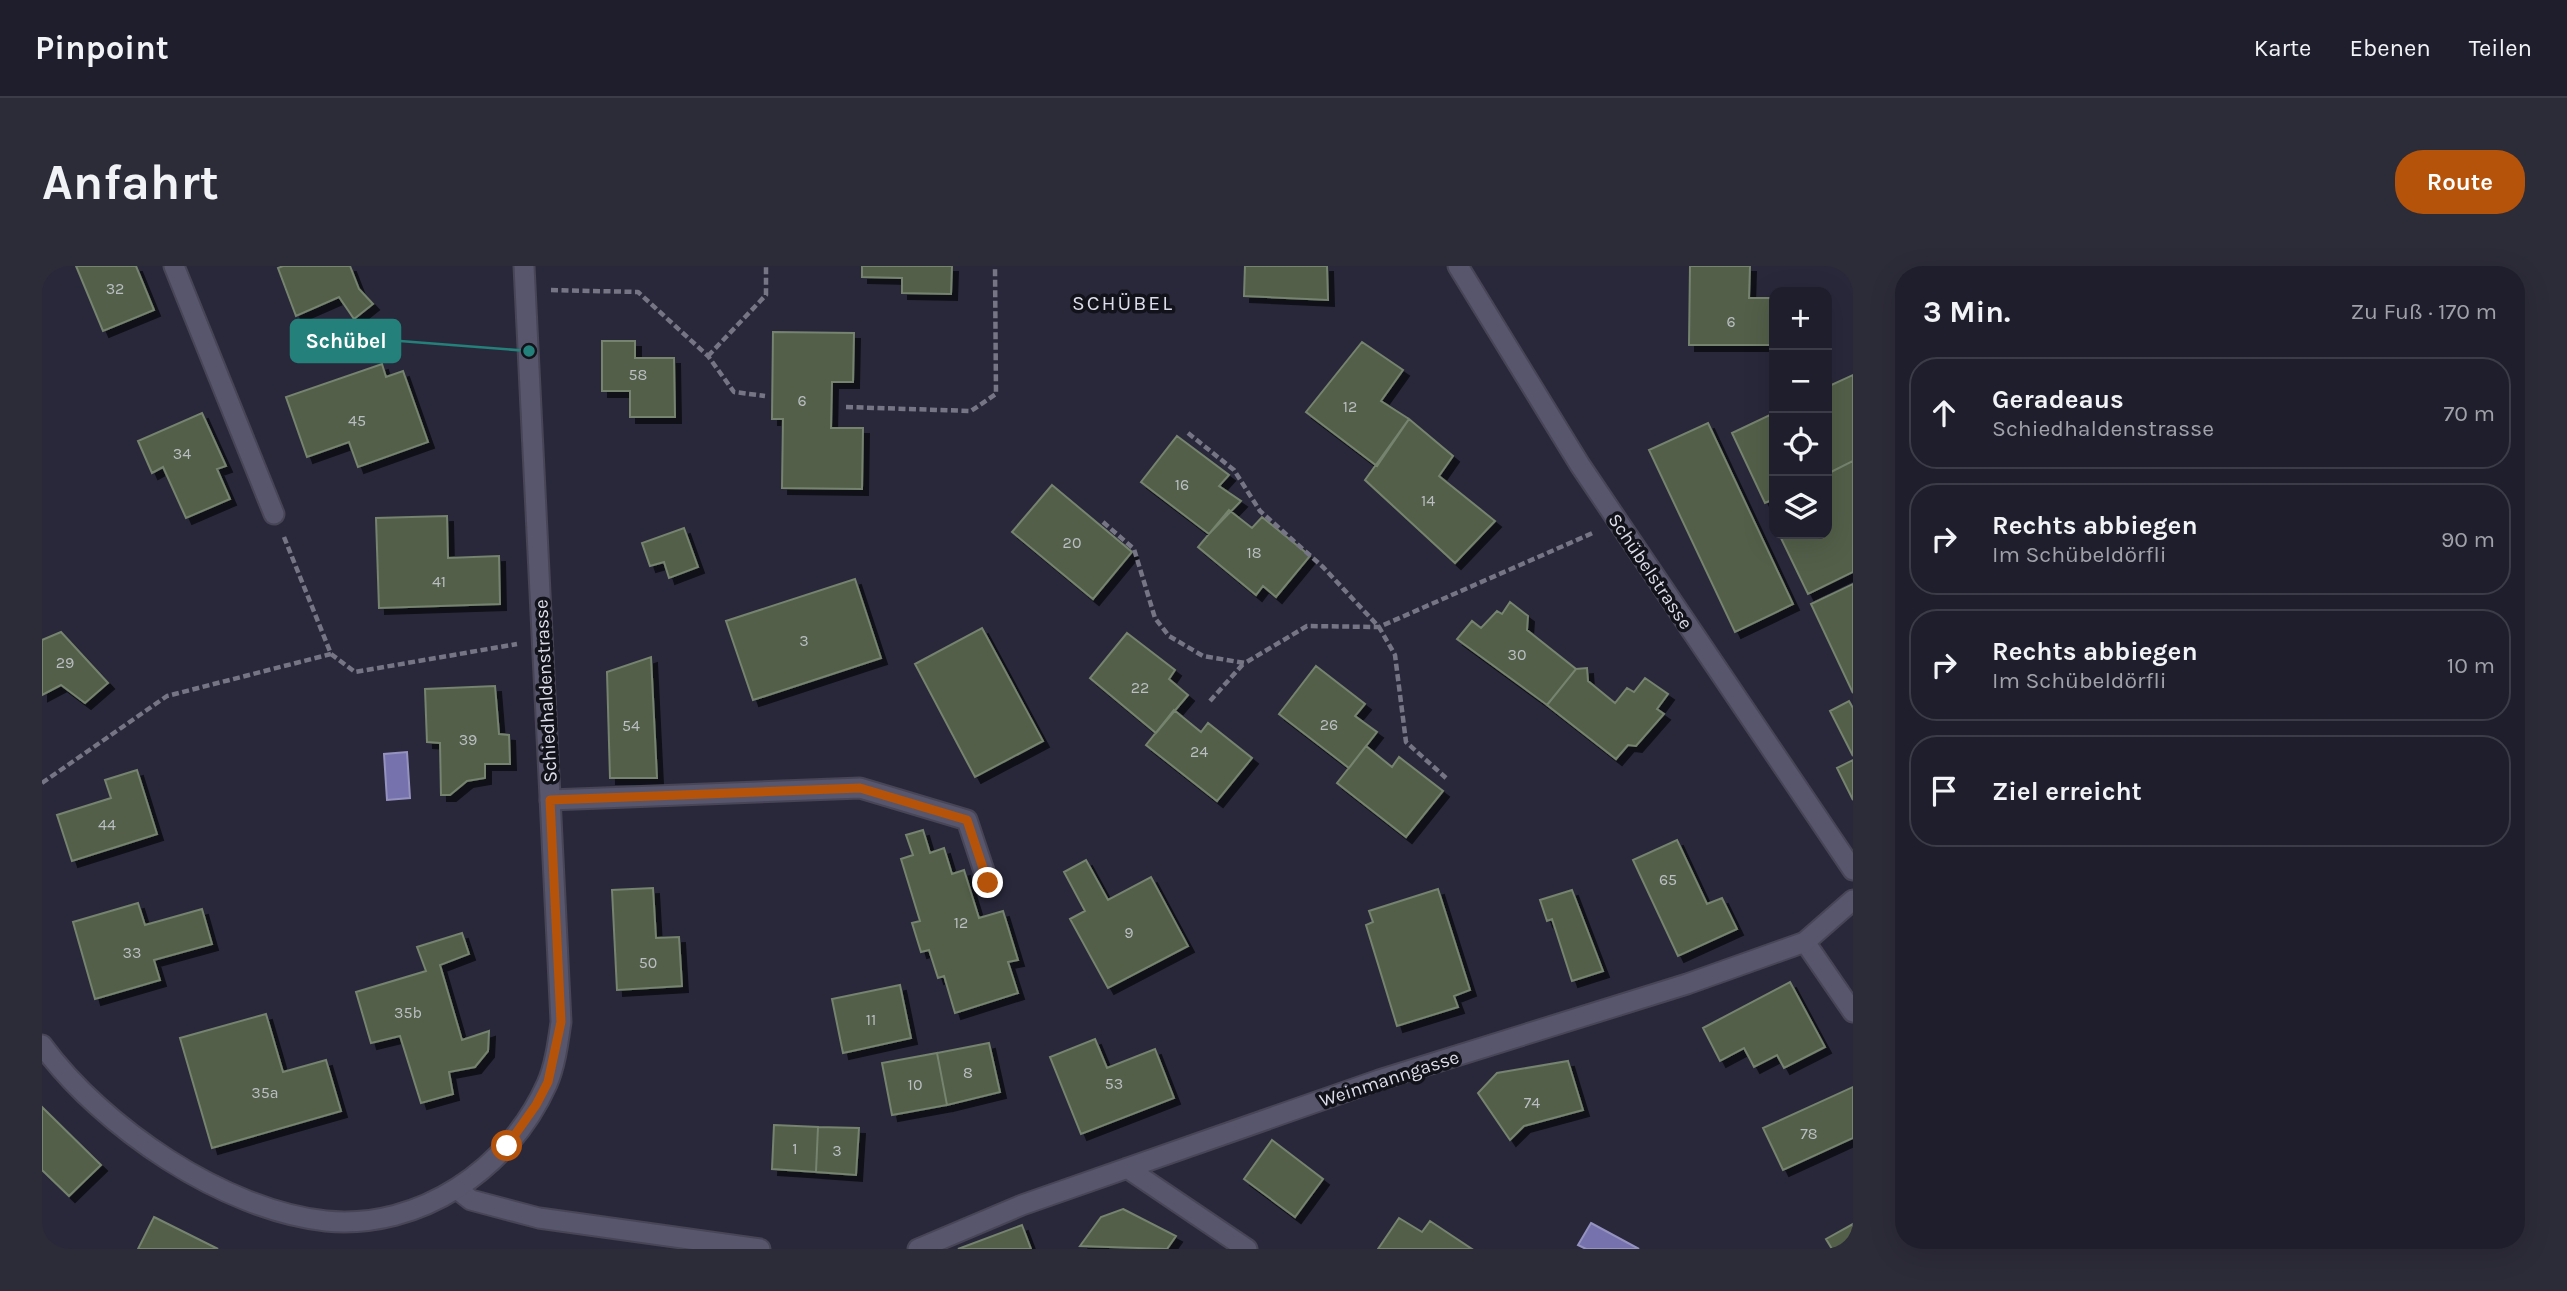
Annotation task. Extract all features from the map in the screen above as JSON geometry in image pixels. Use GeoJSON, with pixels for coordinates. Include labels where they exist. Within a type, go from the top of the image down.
{"type":"FeatureCollection","features":[{"type":"Feature","properties":{"kind":"street"},"geometry":{"type":"LineString","coordinates":[[174,266],[204,347],[274,514]]}},
{"type":"Feature","properties":{"kind":"street","name":"Schiedhaldenstrasse"},"geometry":{"type":"LineString","coordinates":[[42,1045],[86,1094],[138,1138],[195,1174],[247,1201],[326,1221],[354,1220],[416,1209],[457,1189],[485,1169],[520,1129],[548,1082],[561,1022],[524,266]]}},
{"type":"Feature","properties":{"kind":"street","name":"Schübelstrasse"},"geometry":{"type":"LineString","coordinates":[[1458,266],[1618,522],[1853,870]]}},
{"type":"Feature","properties":{"kind":"street"},"geometry":{"type":"LineString","coordinates":[[550,800],[860,788],[967,820],[988,883]]}},
{"type":"Feature","properties":{"kind":"street","name":"Weinmanngasse"},"geometry":{"type":"LineString","coordinates":[[918,1249],[1022,1205],[1379,1080],[1687,984],[1805,942],[1853,900]]}},
{"type":"Feature","properties":{"kind":"street"},"geometry":{"type":"LineString","coordinates":[[1805,942],[1853,1012]]}},
{"type":"Feature","properties":{"kind":"street"},"geometry":{"type":"LineString","coordinates":[[1128,1168],[1247,1249]]}},
{"type":"Feature","properties":{"kind":"street"},"geometry":{"type":"LineString","coordinates":[[457,1189],[471,1200],[539,1219],[760,1249]]}},
{"type":"Feature","properties":{"kind":"path"},"geometry":{"type":"LineString","coordinates":[[708,356],[766,295],[766,266]]}},
{"type":"Feature","properties":{"kind":"path"},"geometry":{"type":"LineString","coordinates":[[846,407],[971,411],[996,394],[995,266]]}},
{"type":"Feature","properties":{"kind":"path"},"geometry":{"type":"LineString","coordinates":[[525,290],[638,292],[708,356],[734,392],[765,396]]}},
{"type":"Feature","properties":{"kind":"path"},"geometry":{"type":"LineString","coordinates":[[1188,433],[1234,470],[1261,511],[1323,567],[1379,627],[1395,655],[1406,742],[1446,778]]}},
{"type":"Feature","properties":{"kind":"path"},"geometry":{"type":"LineString","coordinates":[[274,514],[331,654],[355,672],[542,640]]}},
{"type":"Feature","properties":{"kind":"path"},"geometry":{"type":"LineString","coordinates":[[1102,522],[1134,549],[1155,618],[1169,636],[1203,656],[1245,663]]}},
{"type":"Feature","properties":{"kind":"path"},"geometry":{"type":"LineString","coordinates":[[1210,701],[1245,663],[1307,626],[1379,627],[1618,522]]}},
{"type":"Feature","properties":{"kind":"path"},"geometry":{"type":"LineString","coordinates":[[42,783],[167,696],[331,654]]}},
{"type":"Feature","properties":{"kind":"shaded area"},"geometry":{"type":"Polygon","coordinates":[[[407,752],[410,798],[387,800],[384,754],[407,752]]]}},
{"type":"Feature","properties":{"kind":"shaded area"},"geometry":{"type":"Polygon","coordinates":[[[1591,1223],[1639,1249],[1586,1249],[1578,1245],[1591,1223]]]}},
{"type":"Feature","properties":{"kind":"building"},"geometry":{"type":"Polygon","coordinates":[[[76,266],[136,266],[154,310],[103,331],[76,266]]]}},
{"type":"Feature","properties":{"kind":"building"},"geometry":{"type":"Polygon","coordinates":[[[350,266],[359,289],[373,304],[354,319],[339,297],[296,316],[278,268],[350,266]]]}},
{"type":"Feature","properties":{"kind":"building"},"geometry":{"type":"Polygon","coordinates":[[[862,266],[952,266],[951,294],[902,293],[902,278],[862,277],[862,266]]]}},
{"type":"Feature","properties":{"kind":"building"},"geometry":{"type":"Polygon","coordinates":[[[1245,266],[1327,266],[1328,300],[1244,296],[1245,266]]]}},
{"type":"Feature","properties":{"kind":"building"},"geometry":{"type":"Polygon","coordinates":[[[1690,266],[1750,266],[1749,298],[1769,298],[1769,345],[1689,345],[1690,266]]]}},
{"type":"Feature","properties":{"kind":"building"},"geometry":{"type":"Polygon","coordinates":[[[773,332],[854,333],[853,382],[832,382],[831,428],[863,428],[862,489],[782,488],[783,419],[772,419],[773,332]]]}},
{"type":"Feature","properties":{"kind":"building"},"geometry":{"type":"Polygon","coordinates":[[[602,341],[635,341],[635,358],[674,358],[675,417],[630,417],[630,391],[602,391],[602,341]]]}},
{"type":"Feature","properties":{"kind":"building"},"geometry":{"type":"Polygon","coordinates":[[[1362,342],[1403,370],[1381,401],[1409,419],[1377,466],[1306,412],[1362,342]]]}},
{"type":"Feature","properties":{"kind":"building"},"geometry":{"type":"Polygon","coordinates":[[[382,364],[386,377],[403,371],[428,442],[358,467],[349,442],[307,457],[286,397],[382,364]]]}},
{"type":"Feature","properties":{"kind":"building"},"geometry":{"type":"Polygon","coordinates":[[[1853,375],[1853,461],[1832,472],[1832,413],[1832,385],[1853,375]]]}},
{"type":"Feature","properties":{"kind":"building"},"geometry":{"type":"Polygon","coordinates":[[[202,413],[226,466],[217,469],[230,499],[186,518],[163,467],[152,473],[138,441],[202,413]]]}},
{"type":"Feature","properties":{"kind":"building"},"geometry":{"type":"Polygon","coordinates":[[[1769,415],[1769,501],[1765,503],[1732,433],[1769,415]]]}},
{"type":"Feature","properties":{"kind":"building"},"geometry":{"type":"Polygon","coordinates":[[[1409,419],[1453,456],[1439,476],[1495,521],[1455,563],[1365,480],[1409,419]]]}},
{"type":"Feature","properties":{"kind":"building"},"geometry":{"type":"Polygon","coordinates":[[[1708,423],[1793,604],[1735,632],[1649,450],[1708,423]]]}},
{"type":"Feature","properties":{"kind":"building"},"geometry":{"type":"Polygon","coordinates":[[[1177,436],[1229,475],[1219,486],[1241,501],[1209,534],[1141,482],[1177,436]]]}},
{"type":"Feature","properties":{"kind":"building"},"geometry":{"type":"Polygon","coordinates":[[[1853,461],[1853,572],[1808,594],[1781,539],[1832,539],[1832,472],[1853,461]]]}},
{"type":"Feature","properties":{"kind":"building"},"geometry":{"type":"Polygon","coordinates":[[[1052,485],[1132,552],[1093,599],[1012,532],[1052,485]]]}},
{"type":"Feature","properties":{"kind":"building"},"geometry":{"type":"Polygon","coordinates":[[[1229,510],[1252,528],[1262,517],[1310,556],[1276,597],[1263,586],[1256,595],[1198,547],[1229,510]]]}},
{"type":"Feature","properties":{"kind":"building"},"geometry":{"type":"Polygon","coordinates":[[[447,516],[448,558],[499,556],[500,604],[379,608],[376,518],[447,516]]]}},
{"type":"Feature","properties":{"kind":"building"},"geometry":{"type":"Polygon","coordinates":[[[684,528],[698,567],[669,578],[664,562],[650,566],[642,543],[684,528]]]}},
{"type":"Feature","properties":{"kind":"building"},"geometry":{"type":"Polygon","coordinates":[[[855,579],[881,658],[753,700],[726,621],[855,579]]]}},
{"type":"Feature","properties":{"kind":"building"},"geometry":{"type":"Polygon","coordinates":[[[1853,584],[1853,693],[1811,604],[1853,584]]]}},
{"type":"Feature","properties":{"kind":"building"},"geometry":{"type":"Polygon","coordinates":[[[1510,602],[1528,616],[1527,630],[1576,669],[1547,705],[1457,639],[1472,621],[1481,628],[1497,611],[1502,614],[1510,602]]]}},
{"type":"Feature","properties":{"kind":"building"},"geometry":{"type":"Polygon","coordinates":[[[982,628],[1043,741],[975,777],[915,664],[982,628]]]}},
{"type":"Feature","properties":{"kind":"building"},"geometry":{"type":"Polygon","coordinates":[[[61,632],[108,683],[85,703],[61,685],[42,695],[42,640],[61,632]]]}},
{"type":"Feature","properties":{"kind":"building"},"geometry":{"type":"Polygon","coordinates":[[[1127,633],[1175,670],[1169,679],[1188,695],[1156,733],[1090,678],[1127,633]]]}},
{"type":"Feature","properties":{"kind":"building"},"geometry":{"type":"Polygon","coordinates":[[[651,657],[657,778],[610,778],[607,672],[651,657]]]}},
{"type":"Feature","properties":{"kind":"building"},"geometry":{"type":"Polygon","coordinates":[[[1316,666],[1365,704],[1355,716],[1377,732],[1349,768],[1279,714],[1316,666]]]}},
{"type":"Feature","properties":{"kind":"building"},"geometry":{"type":"Polygon","coordinates":[[[1587,668],[1588,681],[1615,703],[1627,688],[1634,692],[1645,678],[1668,694],[1657,709],[1664,714],[1636,746],[1628,745],[1616,759],[1547,705],[1576,669],[1587,668]]]}},
{"type":"Feature","properties":{"kind":"building"},"geometry":{"type":"Polygon","coordinates":[[[495,686],[499,734],[509,735],[510,764],[485,764],[485,778],[467,781],[450,795],[441,795],[440,743],[427,742],[425,689],[495,686]]]}},
{"type":"Feature","properties":{"kind":"building"},"geometry":{"type":"Polygon","coordinates":[[[1849,701],[1853,708],[1853,756],[1830,711],[1849,701]]]}},
{"type":"Feature","properties":{"kind":"building"},"geometry":{"type":"Polygon","coordinates":[[[1174,710],[1201,732],[1208,723],[1252,758],[1217,801],[1146,745],[1174,710]]]}},
{"type":"Feature","properties":{"kind":"building"},"geometry":{"type":"Polygon","coordinates":[[[1366,746],[1392,767],[1399,757],[1443,791],[1406,837],[1337,783],[1366,746]]]}},
{"type":"Feature","properties":{"kind":"building"},"geometry":{"type":"Polygon","coordinates":[[[1853,760],[1853,800],[1837,768],[1853,760]]]}},
{"type":"Feature","properties":{"kind":"building"},"geometry":{"type":"Polygon","coordinates":[[[137,770],[157,834],[72,861],[57,815],[111,798],[105,780],[137,770]]]}},
{"type":"Feature","properties":{"kind":"building"},"geometry":{"type":"Polygon","coordinates":[[[137,770],[157,834],[72,861],[57,815],[111,798],[105,780],[137,770]]]}},
{"type":"Feature","properties":{"kind":"building"},"geometry":{"type":"Polygon","coordinates":[[[923,830],[930,853],[944,848],[952,874],[964,870],[979,918],[1003,911],[1018,960],[1008,962],[1018,993],[955,1013],[944,976],[938,978],[929,950],[921,952],[912,923],[920,921],[901,859],[913,855],[906,835],[923,830]]]}},
{"type":"Feature","properties":{"kind":"building"},"geometry":{"type":"Polygon","coordinates":[[[1677,840],[1707,904],[1722,898],[1737,929],[1678,956],[1633,860],[1677,840]]]}},
{"type":"Feature","properties":{"kind":"building"},"geometry":{"type":"Polygon","coordinates":[[[1086,860],[1108,900],[1151,877],[1188,946],[1108,988],[1070,919],[1085,911],[1064,872],[1086,860]]]}},
{"type":"Feature","properties":{"kind":"building"},"geometry":{"type":"Polygon","coordinates":[[[653,888],[656,938],[679,937],[682,986],[617,990],[612,890],[653,888]]]}},
{"type":"Feature","properties":{"kind":"building"},"geometry":{"type":"Polygon","coordinates":[[[1438,889],[1470,990],[1454,996],[1458,1007],[1397,1026],[1366,925],[1373,922],[1369,911],[1438,889]]]}},
{"type":"Feature","properties":{"kind":"building"},"geometry":{"type":"Polygon","coordinates":[[[1572,890],[1603,971],[1572,981],[1552,919],[1547,921],[1540,900],[1572,890]]]}},
{"type":"Feature","properties":{"kind":"building"},"geometry":{"type":"Polygon","coordinates":[[[138,903],[145,925],[202,909],[212,944],[154,960],[160,980],[95,999],[73,922],[138,903]]]}},
{"type":"Feature","properties":{"kind":"building"},"geometry":{"type":"Polygon","coordinates":[[[462,933],[469,954],[440,965],[462,1040],[489,1031],[488,1051],[475,1067],[449,1072],[453,1094],[421,1103],[400,1036],[371,1043],[356,992],[426,971],[417,947],[462,933]]]}},
{"type":"Feature","properties":{"kind":"building"},"geometry":{"type":"Polygon","coordinates":[[[1790,982],[1825,1047],[1784,1068],[1777,1055],[1754,1067],[1744,1048],[1720,1061],[1703,1028],[1790,982]]]}},
{"type":"Feature","properties":{"kind":"building"},"geometry":{"type":"Polygon","coordinates":[[[900,985],[911,1038],[843,1053],[832,999],[900,985]]]}},
{"type":"Feature","properties":{"kind":"building"},"geometry":{"type":"Polygon","coordinates":[[[266,1014],[283,1072],[326,1060],[341,1111],[212,1148],[180,1038],[266,1014]]]}},
{"type":"Feature","properties":{"kind":"building"},"geometry":{"type":"Polygon","coordinates":[[[1095,1039],[1107,1068],[1155,1049],[1174,1098],[1081,1134],[1050,1057],[1095,1039]]]}},
{"type":"Feature","properties":{"kind":"building"},"geometry":{"type":"Polygon","coordinates":[[[989,1043],[1000,1092],[947,1105],[937,1053],[989,1043]]]}},
{"type":"Feature","properties":{"kind":"building"},"geometry":{"type":"Polygon","coordinates":[[[937,1053],[947,1105],[892,1115],[882,1063],[937,1053]]]}},
{"type":"Feature","properties":{"kind":"building"},"geometry":{"type":"Polygon","coordinates":[[[1568,1061],[1583,1110],[1524,1126],[1510,1140],[1478,1093],[1497,1073],[1568,1061]]]}},
{"type":"Feature","properties":{"kind":"building"},"geometry":{"type":"Polygon","coordinates":[[[1853,1087],[1853,1138],[1783,1170],[1763,1128],[1853,1087]]]}},
{"type":"Feature","properties":{"kind":"building"},"geometry":{"type":"Polygon","coordinates":[[[42,1107],[101,1165],[69,1196],[42,1170],[42,1107]]]}},
{"type":"Feature","properties":{"kind":"building"},"geometry":{"type":"Polygon","coordinates":[[[774,1125],[818,1127],[816,1172],[772,1169],[774,1125]]]}},
{"type":"Feature","properties":{"kind":"building"},"geometry":{"type":"Polygon","coordinates":[[[818,1127],[859,1128],[856,1175],[816,1172],[818,1127]]]}},
{"type":"Feature","properties":{"kind":"building"},"geometry":{"type":"Polygon","coordinates":[[[1272,1140],[1323,1179],[1295,1217],[1244,1179],[1272,1140]]]}},
{"type":"Feature","properties":{"kind":"building"},"geometry":{"type":"Polygon","coordinates":[[[1123,1209],[1176,1236],[1167,1249],[1080,1246],[1101,1217],[1123,1209]]]}},
{"type":"Feature","properties":{"kind":"building"},"geometry":{"type":"Polygon","coordinates":[[[154,1217],[218,1249],[138,1249],[154,1217]]]}},
{"type":"Feature","properties":{"kind":"building"},"geometry":{"type":"Polygon","coordinates":[[[1399,1218],[1422,1232],[1430,1221],[1472,1249],[1378,1249],[1399,1218]]]}},
{"type":"Feature","properties":{"kind":"building"},"geometry":{"type":"Polygon","coordinates":[[[1853,1224],[1853,1249],[1832,1249],[1826,1239],[1853,1224]]]}},
{"type":"Feature","properties":{"kind":"building"},"geometry":{"type":"Polygon","coordinates":[[[1022,1225],[1031,1249],[958,1249],[1022,1225]]]}},
{"type":"Feature","properties":{"kind":"place","name":"Schübel"},"geometry":{"type":"Point","coordinates":[529,351]}},
{"type":"Feature","properties":{"kind":"district","name":"SCHÜBEL"},"geometry":{"type":"Point","coordinates":[1123,303]}},
{"type":"Feature","properties":{"kind":"route"},"geometry":{"type":"LineString","coordinates":[[507,1146],[536,1105],[548,1082],[561,1022],[550,800],[860,788],[967,820],[988,883]]}}]}
